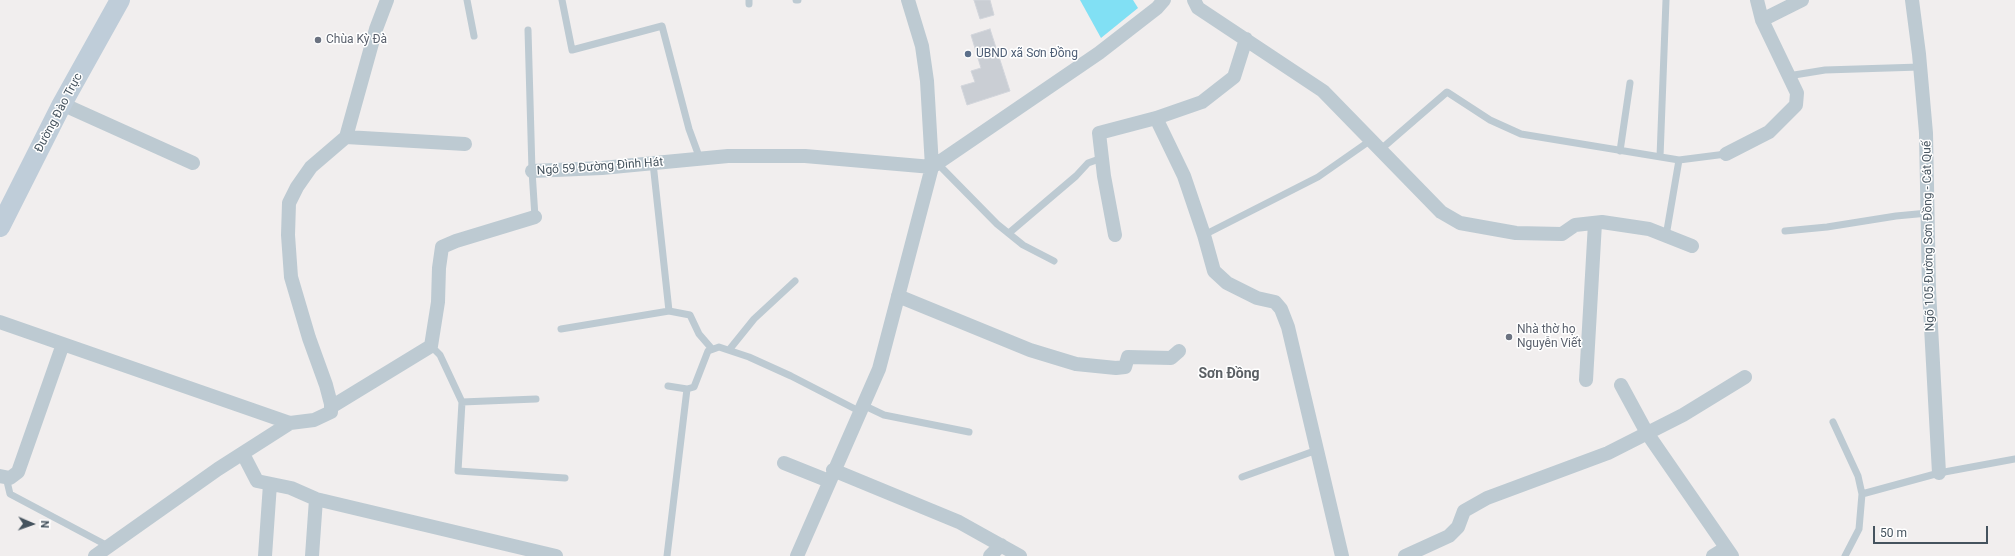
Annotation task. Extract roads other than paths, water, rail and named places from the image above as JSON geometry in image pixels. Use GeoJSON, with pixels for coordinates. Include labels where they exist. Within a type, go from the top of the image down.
{"type":"FeatureCollection","features":[{"type":"Feature","properties":{"kind":"street","name":"Đường Đào Trực"},"geometry":{"type":"LineString","coordinates":[[0,227],[62,104],[120,0]]}},
{"type":"Feature","properties":{"kind":"street"},"geometry":{"type":"LineString","coordinates":[[0,322],[290,422],[314,420],[331,412],[326,385],[309,338],[291,277],[288,235],[289,203],[297,187],[311,167],[346,137],[376,29],[387,0]]}},
{"type":"Feature","properties":{"kind":"street"},"geometry":{"type":"LineString","coordinates":[[797,556],[879,369],[934,165],[927,81],[922,46],[908,0]]}},
{"type":"Feature","properties":{"kind":"street"},"geometry":{"type":"LineString","coordinates":[[934,165],[1098,53],[1157,8],[1164,0]]}},
{"type":"Feature","properties":{"kind":"street"},"geometry":{"type":"LineString","coordinates":[[1194,0],[1198,8],[1323,91],[1441,212],[1460,223],[1516,233],[1562,234],[1575,224],[1602,222],[1649,230],[1692,246]]}},
{"type":"Feature","properties":{"kind":"street"},"geometry":{"type":"LineString","coordinates":[[1726,154],[1769,132],[1796,105],[1797,93],[1762,20],[1757,0]]}},
{"type":"Feature","properties":{"kind":"street"},"geometry":{"type":"LineString","coordinates":[[1762,20],[1802,0]]}},
{"type":"Feature","properties":{"kind":"street","name":"Ngõ 105 Đường Sơn Đồng - Cát Quế"},"geometry":{"type":"LineString","coordinates":[[1912,0],[1926,133],[1929,298],[1939,473]]}},
{"type":"Feature","properties":{"kind":"street"},"geometry":{"type":"LineString","coordinates":[[1115,235],[1099,133],[1156,118],[1202,102],[1234,77],[1246,39]]}},
{"type":"Feature","properties":{"kind":"street"},"geometry":{"type":"LineString","coordinates":[[62,104],[192,163]]}},
{"type":"Feature","properties":{"kind":"street"},"geometry":{"type":"LineString","coordinates":[[1156,118],[1184,176],[1204,235],[1214,271],[1227,283],[1257,298],[1275,302],[1281,309],[1288,327],[1342,556]]}},
{"type":"Feature","properties":{"kind":"street"},"geometry":{"type":"LineString","coordinates":[[346,137],[465,144]]}},
{"type":"Feature","properties":{"kind":"street","name":"Ngõ 59 Đường Đình Hát"},"geometry":{"type":"LineString","coordinates":[[532,171],[602,168],[728,156],[805,156],[934,165]]}},
{"type":"Feature","properties":{"kind":"street","name":"Ngõ 59 Đường Đình Hát"},"geometry":{"type":"LineString","coordinates":[[431,346],[438,302],[439,268],[442,248],[456,241],[535,217]]}},
{"type":"Feature","properties":{"kind":"street"},"geometry":{"type":"LineString","coordinates":[[1586,380],[1595,223]]}},
{"type":"Feature","properties":{"kind":"street"},"geometry":{"type":"LineString","coordinates":[[898,296],[1030,350],[1076,364],[1116,368],[1125,367],[1128,357],[1171,358],[1179,351]]}},
{"type":"Feature","properties":{"kind":"street"},"geometry":{"type":"LineString","coordinates":[[3,476],[14,477],[18,472],[63,344]]}},
{"type":"Feature","properties":{"kind":"street"},"geometry":{"type":"LineString","coordinates":[[331,407],[431,346]]}},
{"type":"Feature","properties":{"kind":"street"},"geometry":{"type":"LineString","coordinates":[[1405,556],[1449,536],[1458,527],[1464,511],[1487,498],[1608,453],[1683,415],[1745,377]]}},
{"type":"Feature","properties":{"kind":"street"},"geometry":{"type":"LineString","coordinates":[[1621,385],[1647,433],[1729,552],[1713,556]]}},
{"type":"Feature","properties":{"kind":"street"},"geometry":{"type":"LineString","coordinates":[[95,556],[218,469],[290,422]]}},
{"type":"Feature","properties":{"kind":"street"},"geometry":{"type":"LineString","coordinates":[[243,454],[257,481],[291,488],[316,499],[556,556]]}},
{"type":"Feature","properties":{"kind":"street"},"geometry":{"type":"LineString","coordinates":[[784,463],[831,476],[959,522],[1020,556]]}},
{"type":"Feature","properties":{"kind":"street"},"geometry":{"type":"LineString","coordinates":[[265,556],[270,484]]}},
{"type":"Feature","properties":{"kind":"street"},"geometry":{"type":"LineString","coordinates":[[312,556],[316,499]]}},
{"type":"Feature","properties":{"kind":"street"},"geometry":{"type":"LineString","coordinates":[[990,556],[1001,545]]}},
{"type":"Feature","properties":{"kind":"lane"},"geometry":{"type":"LineString","coordinates":[[467,0],[474,36]]}},
{"type":"Feature","properties":{"kind":"lane"},"geometry":{"type":"LineString","coordinates":[[562,0],[572,50],[662,26],[689,129],[700,159]]}},
{"type":"Feature","properties":{"kind":"lane"},"geometry":{"type":"LineString","coordinates":[[1660,157],[1666,0]]}},
{"type":"Feature","properties":{"kind":"lane"},"geometry":{"type":"LineString","coordinates":[[528,30],[532,171]]}},
{"type":"Feature","properties":{"kind":"lane"},"geometry":{"type":"LineString","coordinates":[[1788,76],[1825,70],[1920,67]]}},
{"type":"Feature","properties":{"kind":"lane"},"geometry":{"type":"LineString","coordinates":[[1620,151],[1630,83]]}},
{"type":"Feature","properties":{"kind":"lane"},"geometry":{"type":"LineString","coordinates":[[1204,235],[1318,178],[1375,145],[1447,92],[1490,120],[1521,134],[1679,160],[1726,154]]}},
{"type":"Feature","properties":{"kind":"lane"},"geometry":{"type":"LineString","coordinates":[[1009,234],[1076,176],[1088,163],[1102,158]]}},
{"type":"Feature","properties":{"kind":"lane"},"geometry":{"type":"LineString","coordinates":[[1666,236],[1679,160]]}},
{"type":"Feature","properties":{"kind":"lane"},"geometry":{"type":"LineString","coordinates":[[653,163],[669,311]]}},
{"type":"Feature","properties":{"kind":"lane"},"geometry":{"type":"LineString","coordinates":[[934,165],[1009,234],[1023,245],[1054,261]]}},
{"type":"Feature","properties":{"kind":"lane","name":"Ngõ 59 Đường Đình Hát"},"geometry":{"type":"LineString","coordinates":[[532,171],[535,217]]}},
{"type":"Feature","properties":{"kind":"lane"},"geometry":{"type":"LineString","coordinates":[[1785,231],[1827,227],[1896,216],[1928,213]]}},
{"type":"Feature","properties":{"kind":"lane"},"geometry":{"type":"LineString","coordinates":[[729,350],[754,320],[795,281]]}},
{"type":"Feature","properties":{"kind":"lane"},"geometry":{"type":"LineString","coordinates":[[560,329],[669,311],[690,315],[699,334],[712,349]]}},
{"type":"Feature","properties":{"kind":"lane"},"geometry":{"type":"LineString","coordinates":[[431,346],[440,355],[462,402],[458,471],[565,478]]}},
{"type":"Feature","properties":{"kind":"lane"},"geometry":{"type":"LineString","coordinates":[[668,386],[687,389],[694,387],[708,351],[719,347],[791,376],[861,408],[969,432]]}},
{"type":"Feature","properties":{"kind":"lane"},"geometry":{"type":"LineString","coordinates":[[667,556],[687,389]]}},
{"type":"Feature","properties":{"kind":"lane"},"geometry":{"type":"LineString","coordinates":[[462,402],[536,398]]}},
{"type":"Feature","properties":{"kind":"lane"},"geometry":{"type":"LineString","coordinates":[[1834,422],[1858,476],[1862,494],[1859,529],[1845,556]]}},
{"type":"Feature","properties":{"kind":"lane"},"geometry":{"type":"LineString","coordinates":[[1242,477],[1317,450]]}},
{"type":"Feature","properties":{"kind":"lane"},"geometry":{"type":"LineString","coordinates":[[1862,494],[1939,473],[2015,459]]}},
{"type":"Feature","properties":{"kind":"lane"},"geometry":{"type":"LineString","coordinates":[[3,476],[10,494],[108,546]]}},
{"type":"Feature","properties":{"kind":"water"},"geometry":{"type":"Polygon","coordinates":[[[1080,0],[1133,0],[1138,8],[1101,38],[1080,0]]]}},
{"type":"Feature","properties":{"kind":"place","name":"Chùa Kỳ Đà"},"geometry":{"type":"Point","coordinates":[318,40]}},
{"type":"Feature","properties":{"kind":"place","name":"UBND xã Sơn Đồng"},"geometry":{"type":"Point","coordinates":[968,54]}},
{"type":"Feature","properties":{"kind":"place","name":"Nhà thờ họ Nguyễn Viết"},"geometry":{"type":"Point","coordinates":[1509,337]}},
{"type":"Feature","properties":{"kind":"district","name":"Sơn Đồng"},"geometry":{"type":"Point","coordinates":[1229,374]}}]}
